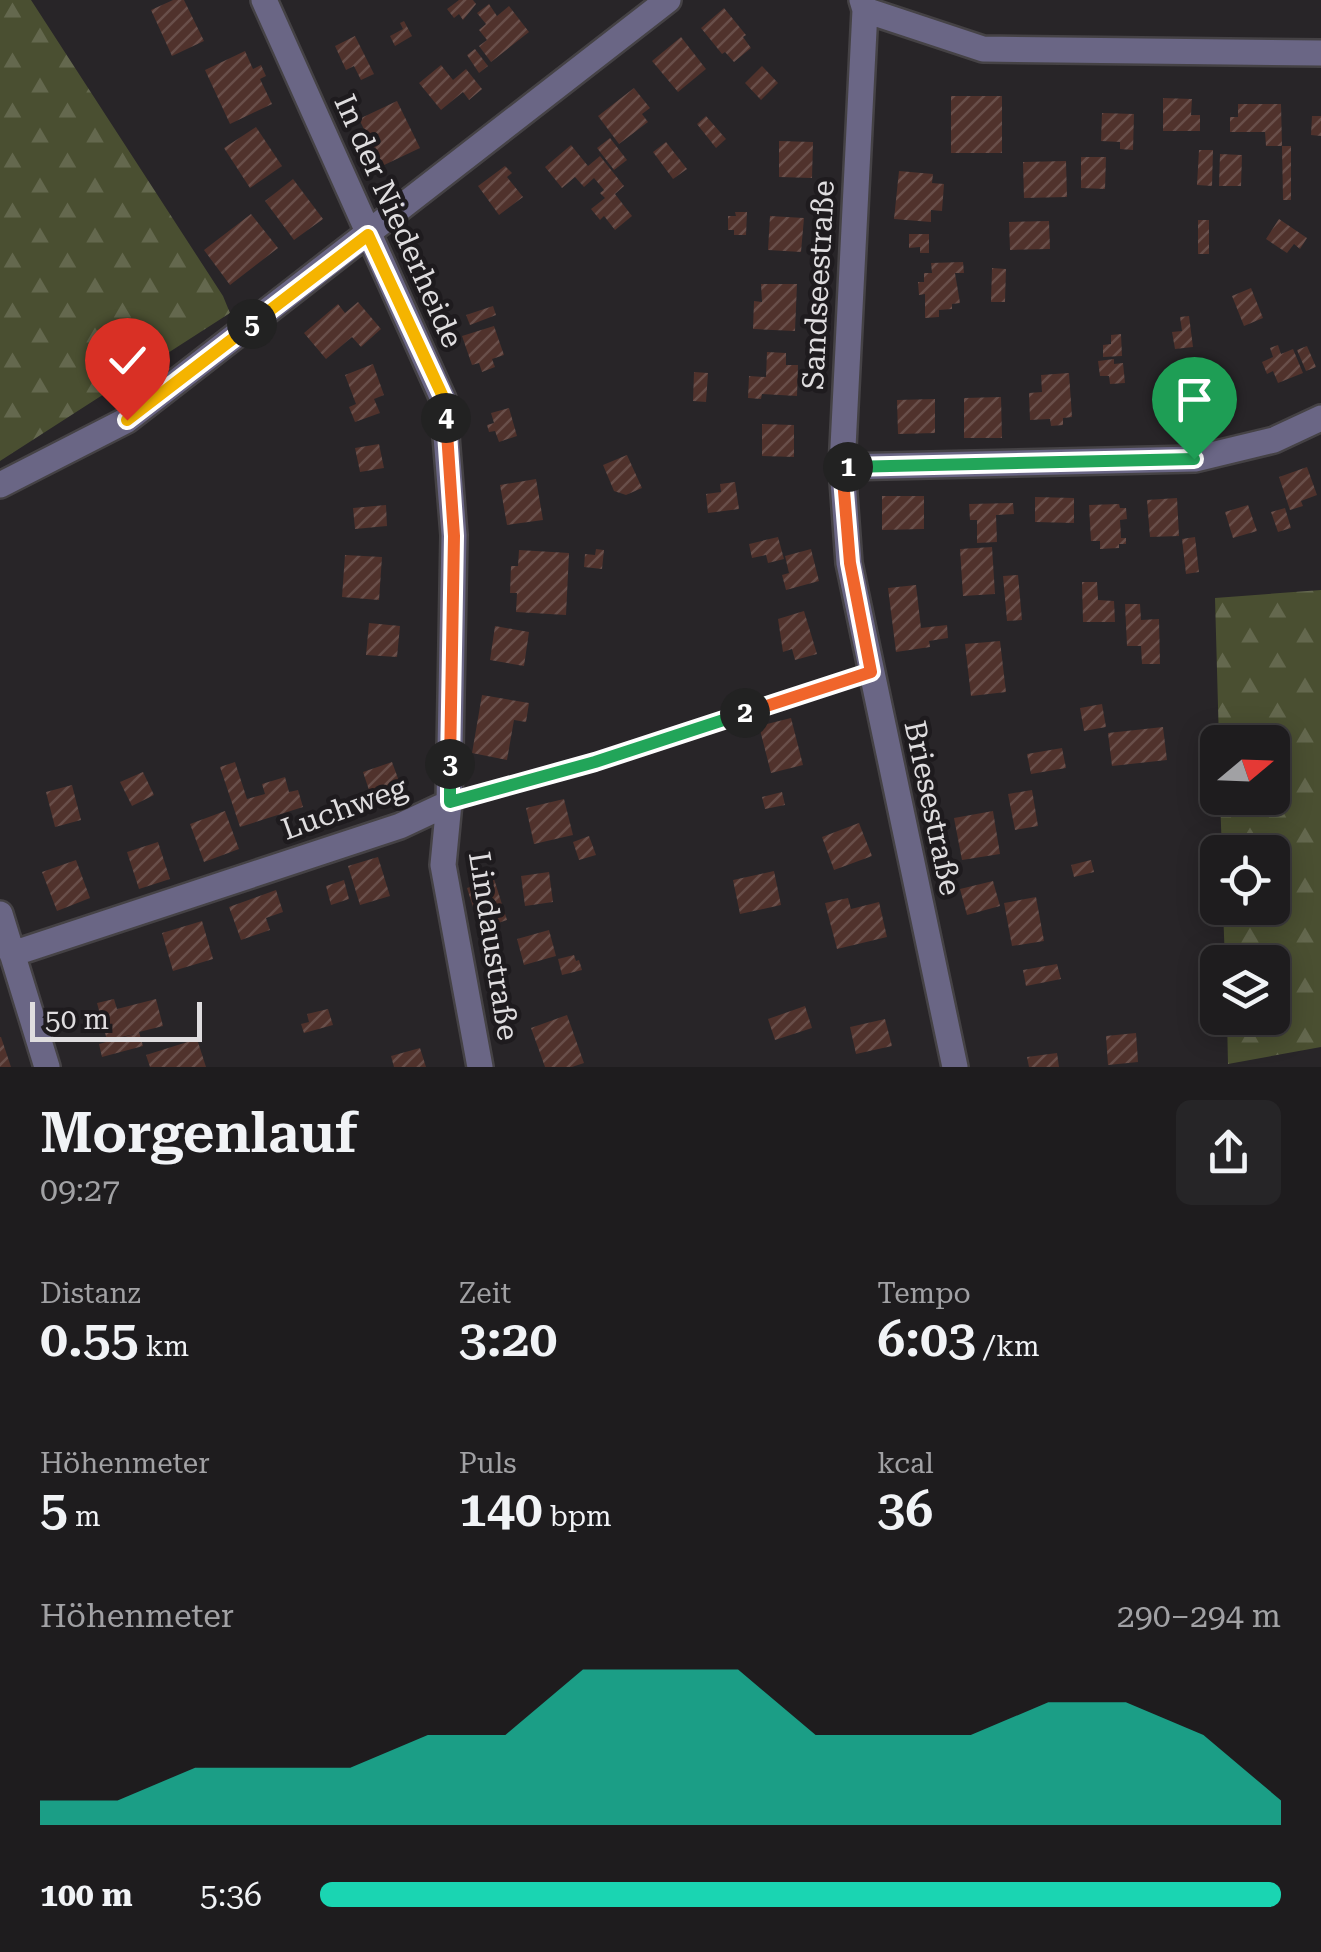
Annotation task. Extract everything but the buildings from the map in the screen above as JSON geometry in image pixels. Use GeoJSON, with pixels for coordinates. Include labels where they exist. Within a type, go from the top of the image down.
{"type":"FeatureCollection","features":[{"type":"Feature","properties":{"kind":"street","name":"In der Niederheide"},"geometry":{"type":"LineString","coordinates":[[264,0],[444,399],[454,536]]}},
{"type":"Feature","properties":{"kind":"street"},"geometry":{"type":"LineString","coordinates":[[0,485],[127,420],[668,0]]}},
{"type":"Feature","properties":{"kind":"street"},"geometry":{"type":"LineString","coordinates":[[863,5],[982,50],[1321,53]]}},
{"type":"Feature","properties":{"kind":"street","name":"Sandseestraße"},"geometry":{"type":"LineString","coordinates":[[850,563],[842,467],[863,5]]}},
{"type":"Feature","properties":{"kind":"street"},"geometry":{"type":"LineString","coordinates":[[842,467],[1194,459],[1274,440],[1321,418]]}},
{"type":"Feature","properties":{"kind":"street","name":"Lindaustraße"},"geometry":{"type":"LineString","coordinates":[[454,536],[450,802],[442,866],[480,1067]]}},
{"type":"Feature","properties":{"kind":"street","name":"Briesestraße"},"geometry":{"type":"LineString","coordinates":[[850,563],[954,1067]]}},
{"type":"Feature","properties":{"kind":"street","name":"Luchweg"},"geometry":{"type":"LineString","coordinates":[[12,954],[400,826],[450,802]]}},
{"type":"Feature","properties":{"kind":"street"},"geometry":{"type":"LineString","coordinates":[[0,914],[46,1067]]}},
{"type":"Feature","properties":{"kind":"path","name":"Luchweg"},"geometry":{"type":"LineString","coordinates":[[450,802],[595,762],[871,672]]}},
{"type":"Feature","properties":{"kind":"green space"},"geometry":{"type":"Polygon","coordinates":[[[0,0],[31,0],[223,296],[230,313],[0,461],[0,0]]]}},
{"type":"Feature","properties":{"kind":"green space"},"geometry":{"type":"Polygon","coordinates":[[[1321,590],[1321,1047],[1228,1064],[1227,1035],[1290,1035],[1290,945],[1224,945],[1224,925],[1290,925],[1290,835],[1221,835],[1221,815],[1290,815],[1290,725],[1219,725],[1215,598],[1321,590]]]}},
{"type":"Feature","properties":{"kind":"route"},"geometry":{"type":"LineString","coordinates":[[127,420],[368,235],[444,399],[454,536],[450,802],[595,762],[871,672],[850,563],[842,467],[1194,459]]}}]}
